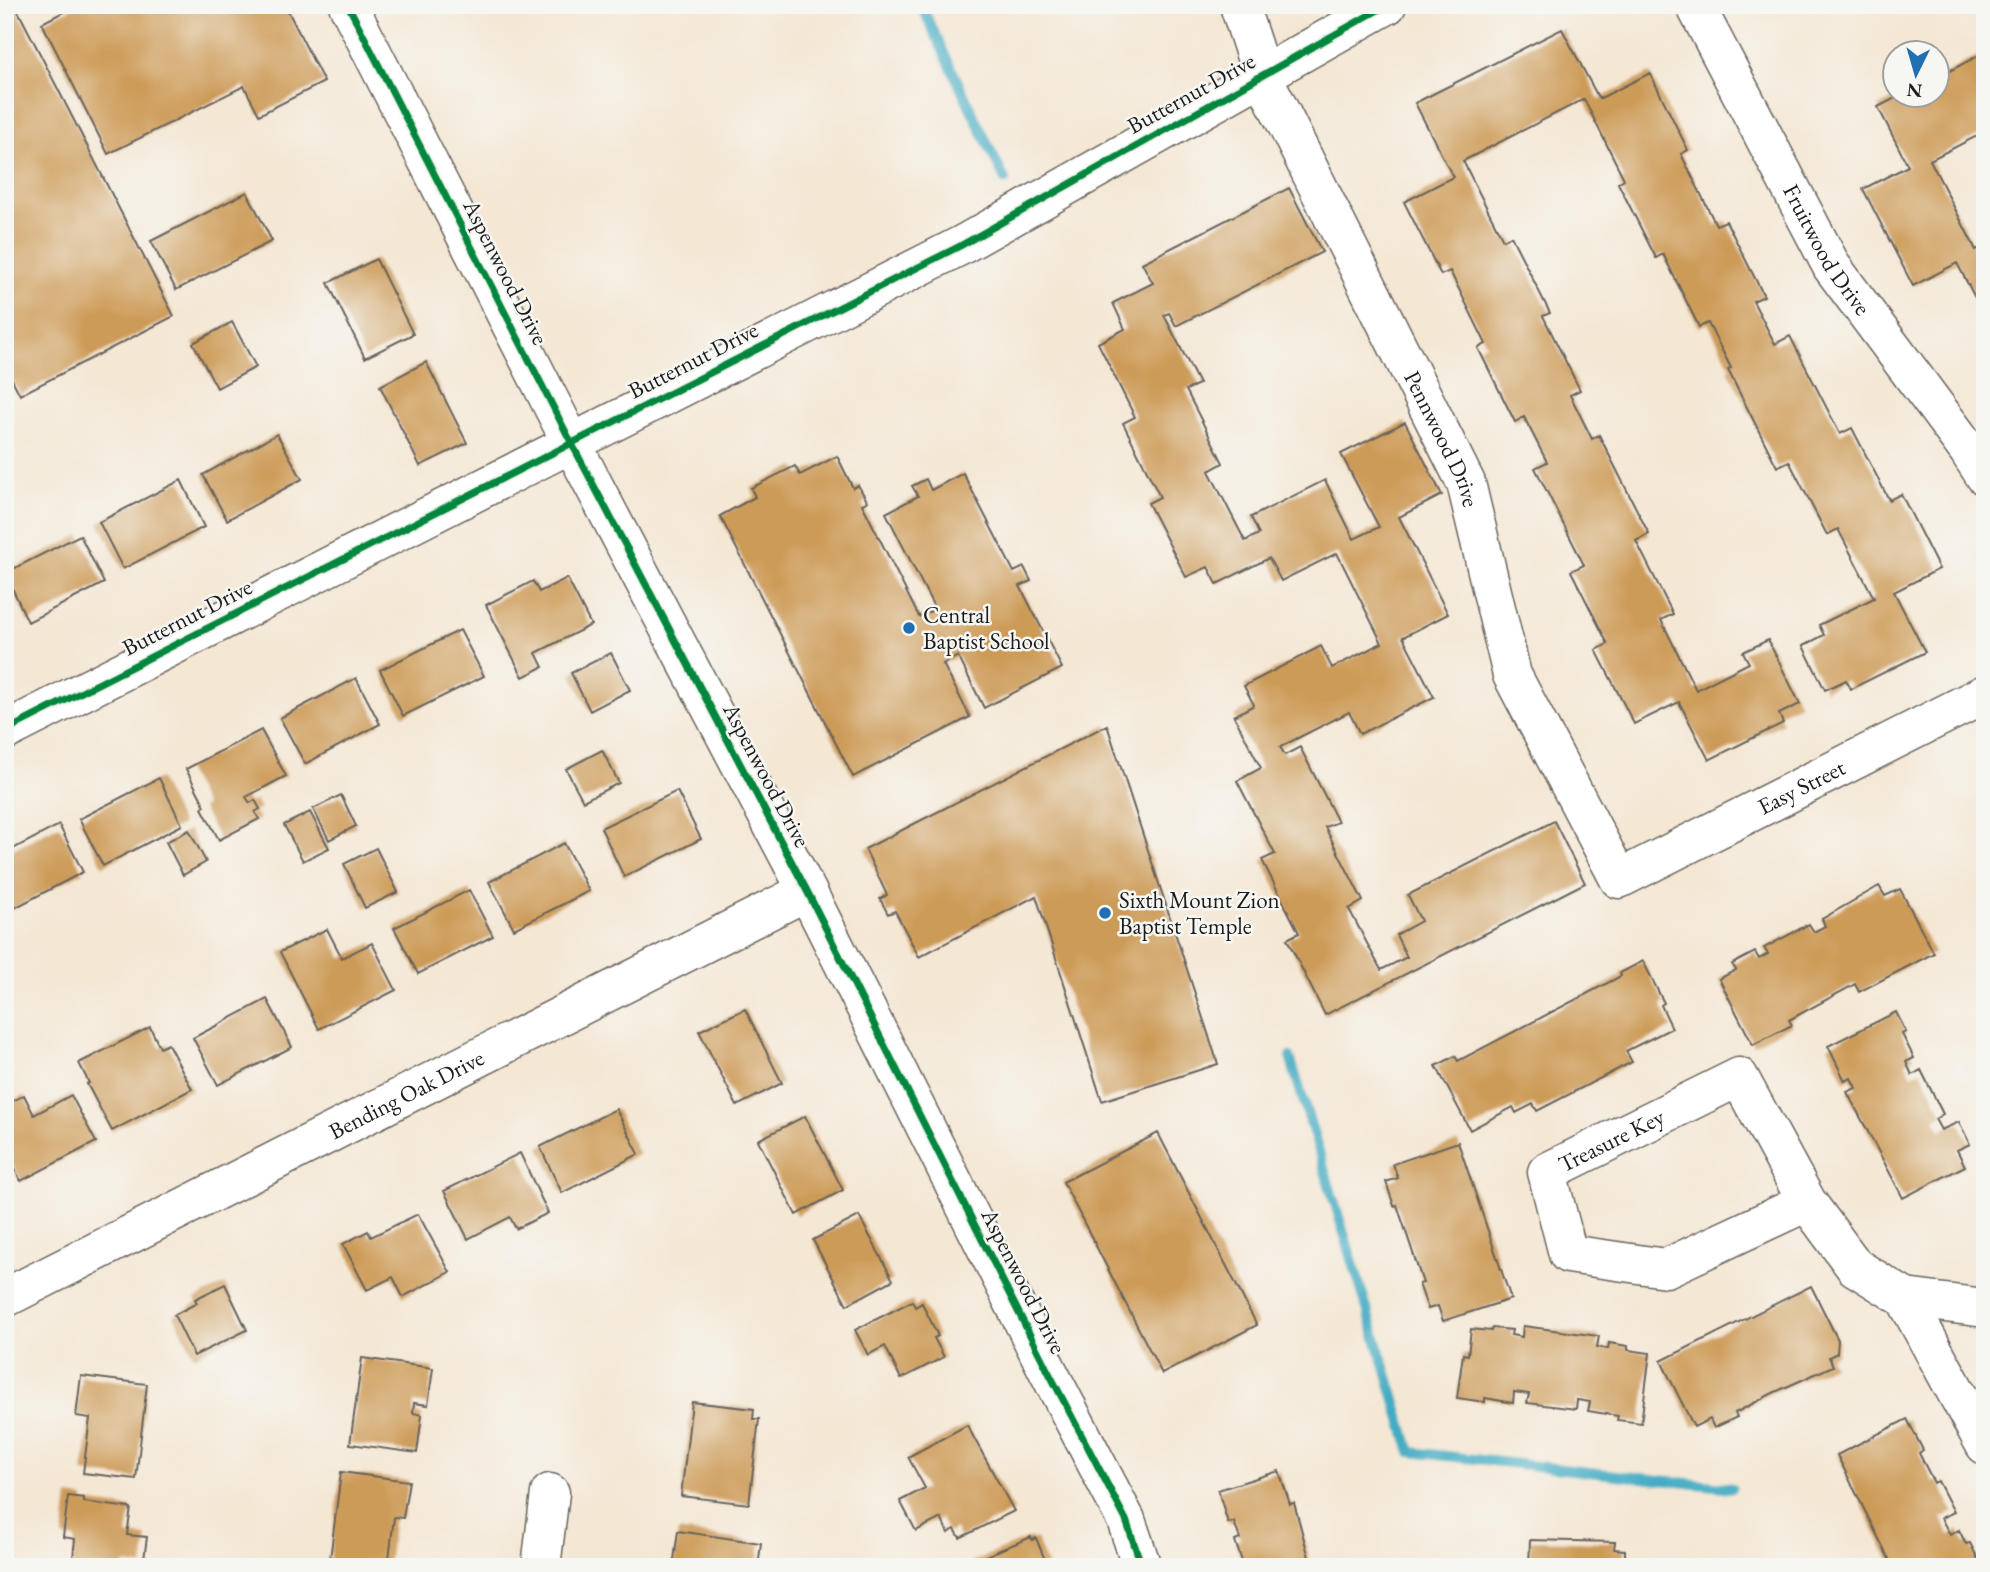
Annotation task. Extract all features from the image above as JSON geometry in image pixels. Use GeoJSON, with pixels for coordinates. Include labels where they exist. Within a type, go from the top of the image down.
{"type":"FeatureCollection","features":[{"type":"Feature","properties":{"kind":"street","name":"Aspenwood Drive"},"geometry":{"type":"LineString","coordinates":[[348,5],[572,444],[807,891],[1048,1371],[1126,1520],[1142,1567]]}},
{"type":"Feature","properties":{"kind":"street","name":"Pennwood Drive"},"geometry":{"type":"LineString","coordinates":[[1239,5],[1262,75],[1466,483],[1512,675],[1619,879]]}},
{"type":"Feature","properties":{"kind":"street","name":"Butternut Drive"},"geometry":{"type":"LineString","coordinates":[[5,731],[960,246],[1387,5]]}},
{"type":"Feature","properties":{"kind":"street","name":"Fruitwood Drive"},"geometry":{"type":"LineString","coordinates":[[1695,5],[1832,267],[1985,476]]}},
{"type":"Feature","properties":{"kind":"street","name":"Easy Street"},"geometry":{"type":"LineString","coordinates":[[1619,879],[1985,694]]}},
{"type":"Feature","properties":{"kind":"street","name":"Bending Oak Drive"},"geometry":{"type":"LineString","coordinates":[[5,1298],[807,891]]}},
{"type":"Feature","properties":{"kind":"street","name":"Treasure Key"},"geometry":{"type":"LineString","coordinates":[[1807,1202],[1666,1268],[1568,1254],[1547,1172],[1739,1077],[1807,1202],[1855,1267],[1905,1298],[1985,1445]]}},
{"type":"Feature","properties":{"kind":"street"},"geometry":{"type":"LineString","coordinates":[[1905,1298],[1985,1308]]}},
{"type":"Feature","properties":{"kind":"street"},"geometry":{"type":"LineString","coordinates":[[541,1567],[550,1493]]}},
{"type":"Feature","properties":{"kind":"building"},"geometry":{"type":"Polygon","coordinates":[[[5,5],[15,5],[174,316],[20,395],[5,366],[5,5]]]}},
{"type":"Feature","properties":{"kind":"building"},"geometry":{"type":"Polygon","coordinates":[[[77,5],[285,5],[324,82],[259,115],[244,86],[108,154],[42,23],[77,5]]]}},
{"type":"Feature","properties":{"kind":"building"},"geometry":{"type":"Polygon","coordinates":[[[1562,29],[1599,99],[1650,73],[1688,150],[1681,154],[1716,225],[1726,221],[1764,296],[1753,301],[1775,344],[1790,336],[1840,434],[1852,428],[1889,500],[1901,494],[1939,569],[1894,592],[1925,652],[1851,689],[1846,680],[1825,690],[1803,646],[1824,635],[1819,625],[1874,598],[1838,529],[1827,535],[1789,461],[1777,467],[1728,370],[1731,368],[1708,323],[1699,327],[1663,254],[1656,258],[1618,183],[1624,179],[1584,99],[1463,161],[1503,240],[1511,236],[1550,313],[1543,316],[1580,390],[1570,395],[1592,439],[1599,435],[1649,534],[1636,541],[1673,614],[1661,620],[1696,690],[1749,663],[1743,652],[1768,640],[1800,704],[1779,714],[1783,723],[1709,760],[1679,702],[1634,724],[1596,650],[1608,644],[1571,571],[1584,565],[1535,468],[1547,462],[1524,417],[1515,422],[1478,348],[1486,344],[1450,271],[1441,275],[1404,202],[1453,177],[1415,103],[1562,29]]]}},
{"type":"Feature","properties":{"kind":"building"},"geometry":{"type":"Polygon","coordinates":[[[1985,52],[1985,132],[1930,160],[1976,250],[1985,245],[1985,317],[1957,263],[1913,286],[1863,189],[1908,166],[1878,107],[1882,105],[1882,108],[1952,108],[1952,70],[1985,52]]]}},
{"type":"Feature","properties":{"kind":"building"},"geometry":{"type":"Polygon","coordinates":[[[1289,188],[1322,252],[1176,326],[1169,313],[1164,315],[1199,384],[1186,390],[1223,463],[1209,471],[1245,541],[1259,534],[1251,517],[1325,480],[1354,539],[1379,527],[1341,454],[1405,422],[1442,495],[1399,517],[1448,614],[1403,637],[1434,697],[1360,734],[1349,712],[1280,747],[1285,755],[1300,747],[1338,822],[1325,827],[1363,901],[1349,909],[1381,970],[1407,957],[1396,935],[1421,921],[1408,895],[1554,821],[1585,883],[1325,1015],[1287,939],[1299,933],[1262,860],[1275,854],[1237,781],[1261,768],[1234,716],[1254,705],[1244,686],[1321,646],[1332,668],[1382,643],[1337,553],[1281,581],[1269,558],[1217,584],[1208,567],[1186,577],[1148,503],[1160,497],[1123,423],[1135,417],[1098,343],[1125,329],[1113,303],[1153,283],[1142,263],[1289,188]]]}},
{"type":"Feature","properties":{"kind":"building"},"geometry":{"type":"Polygon","coordinates":[[[247,192],[272,241],[176,290],[151,241],[247,192]]]}},
{"type":"Feature","properties":{"kind":"building"},"geometry":{"type":"Polygon","coordinates":[[[376,259],[413,334],[365,358],[328,283],[376,259]]]}},
{"type":"Feature","properties":{"kind":"building"},"geometry":{"type":"Polygon","coordinates":[[[232,322],[256,367],[217,388],[193,343],[232,322]]]}},
{"type":"Feature","properties":{"kind":"building"},"geometry":{"type":"Polygon","coordinates":[[[426,362],[467,443],[420,466],[380,386],[426,362]]]}},
{"type":"Feature","properties":{"kind":"building"},"geometry":{"type":"Polygon","coordinates":[[[277,434],[302,479],[227,520],[203,475],[277,434]]]}},
{"type":"Feature","properties":{"kind":"building"},"geometry":{"type":"Polygon","coordinates":[[[837,456],[853,488],[858,485],[866,499],[867,502],[862,504],[919,617],[935,609],[886,513],[918,496],[912,486],[926,479],[931,490],[963,473],[1014,572],[1024,567],[1031,581],[1020,586],[1062,668],[984,708],[958,656],[943,664],[970,717],[853,777],[720,516],[755,497],[751,488],[795,466],[800,475],[837,456]]]}},
{"type":"Feature","properties":{"kind":"building"},"geometry":{"type":"Polygon","coordinates":[[[181,480],[204,527],[123,569],[99,522],[181,480]]]}},
{"type":"Feature","properties":{"kind":"building"},"geometry":{"type":"Polygon","coordinates":[[[80,535],[104,583],[28,622],[5,573],[80,535]]]}},
{"type":"Feature","properties":{"kind":"building"},"geometry":{"type":"Polygon","coordinates":[[[567,578],[591,625],[536,653],[543,667],[523,677],[486,605],[533,581],[539,592],[567,578]]]}},
{"type":"Feature","properties":{"kind":"building"},"geometry":{"type":"Polygon","coordinates":[[[460,630],[484,676],[403,716],[380,670],[460,630]]]}},
{"type":"Feature","properties":{"kind":"building"},"geometry":{"type":"Polygon","coordinates":[[[611,653],[630,690],[590,711],[571,673],[611,653]]]}},
{"type":"Feature","properties":{"kind":"building"},"geometry":{"type":"Polygon","coordinates":[[[356,678],[380,724],[305,764],[280,718],[356,678]]]}},
{"type":"Feature","properties":{"kind":"building","name":"Sixth Mount Zion Baptist Temple"},"geometry":{"type":"Polygon","coordinates":[[[1107,725],[1218,1064],[1102,1101],[1036,896],[919,957],[895,911],[888,914],[880,899],[887,895],[865,849],[1107,725]]]}},
{"type":"Feature","properties":{"kind":"building"},"geometry":{"type":"Polygon","coordinates":[[[261,730],[286,776],[246,797],[250,803],[255,800],[260,809],[255,812],[259,819],[219,840],[186,769],[261,730]]]}},
{"type":"Feature","properties":{"kind":"building"},"geometry":{"type":"Polygon","coordinates":[[[602,750],[619,783],[583,801],[566,769],[602,750]]]}},
{"type":"Feature","properties":{"kind":"building"},"geometry":{"type":"Polygon","coordinates":[[[159,778],[182,825],[103,866],[79,819],[159,778]]]}},
{"type":"Feature","properties":{"kind":"building"},"geometry":{"type":"Polygon","coordinates":[[[677,791],[701,839],[624,877],[601,828],[677,791]]]}},
{"type":"Feature","properties":{"kind":"building"},"geometry":{"type":"Polygon","coordinates":[[[341,795],[356,826],[329,840],[313,809],[341,795]]]}},
{"type":"Feature","properties":{"kind":"building"},"geometry":{"type":"Polygon","coordinates":[[[310,812],[329,848],[303,861],[284,825],[310,812]]]}},
{"type":"Feature","properties":{"kind":"building"},"geometry":{"type":"Polygon","coordinates":[[[59,825],[83,872],[9,911],[5,904],[5,853],[59,825]]]}},
{"type":"Feature","properties":{"kind":"building"},"geometry":{"type":"Polygon","coordinates":[[[189,830],[206,862],[183,875],[166,842],[189,830]]]}},
{"type":"Feature","properties":{"kind":"building"},"geometry":{"type":"Polygon","coordinates":[[[564,843],[589,891],[514,929],[489,882],[564,843]]]}},
{"type":"Feature","properties":{"kind":"building"},"geometry":{"type":"Polygon","coordinates":[[[376,848],[398,892],[365,908],[344,864],[376,848]]]}},
{"type":"Feature","properties":{"kind":"building"},"geometry":{"type":"Polygon","coordinates":[[[1879,886],[1885,896],[1900,889],[1934,953],[1859,992],[1855,984],[1789,1020],[1792,1025],[1753,1045],[1719,979],[1736,970],[1732,964],[1755,952],[1759,959],[1768,954],[1764,948],[1809,924],[1814,932],[1825,926],[1822,919],[1879,886]]]}},
{"type":"Feature","properties":{"kind":"building"},"geometry":{"type":"Polygon","coordinates":[[[469,890],[493,936],[418,974],[394,928],[469,890]]]}},
{"type":"Feature","properties":{"kind":"building"},"geometry":{"type":"Polygon","coordinates":[[[327,929],[342,958],[372,943],[396,990],[319,1029],[280,952],[327,929]]]}},
{"type":"Feature","properties":{"kind":"building"},"geometry":{"type":"Polygon","coordinates":[[[1643,961],[1664,1003],[1661,1005],[1672,1028],[1626,1051],[1632,1062],[1537,1111],[1533,1104],[1516,1113],[1513,1107],[1470,1130],[1436,1066],[1455,1056],[1458,1061],[1621,976],[1620,973],[1643,961]]]}},
{"type":"Feature","properties":{"kind":"building"},"geometry":{"type":"Polygon","coordinates":[[[267,999],[292,1047],[218,1085],[193,1038],[267,999]]]}},
{"type":"Feature","properties":{"kind":"building"},"geometry":{"type":"Polygon","coordinates":[[[745,1009],[782,1083],[737,1106],[699,1031],[745,1009]]]}},
{"type":"Feature","properties":{"kind":"building"},"geometry":{"type":"Polygon","coordinates":[[[1896,1012],[1906,1032],[1902,1034],[1914,1058],[1906,1062],[1912,1075],[1921,1070],[1943,1114],[1935,1119],[1941,1130],[1959,1122],[1970,1144],[1957,1150],[1965,1166],[1903,1198],[1847,1092],[1856,1088],[1851,1078],[1845,1081],[1828,1046],[1896,1012]]]}},
{"type":"Feature","properties":{"kind":"building"},"geometry":{"type":"Polygon","coordinates":[[[150,1027],[160,1048],[168,1044],[192,1089],[112,1131],[79,1063],[150,1027]]]}},
{"type":"Feature","properties":{"kind":"building"},"geometry":{"type":"Polygon","coordinates":[[[24,1095],[34,1115],[71,1095],[96,1142],[21,1181],[5,1152],[5,1105],[24,1095]]]}},
{"type":"Feature","properties":{"kind":"building"},"geometry":{"type":"Polygon","coordinates":[[[616,1109],[639,1154],[562,1193],[540,1147],[616,1109]]]}},
{"type":"Feature","properties":{"kind":"building"},"geometry":{"type":"Polygon","coordinates":[[[805,1116],[843,1190],[796,1215],[758,1140],[805,1116]]]}},
{"type":"Feature","properties":{"kind":"building"},"geometry":{"type":"Polygon","coordinates":[[[1158,1133],[1257,1325],[1162,1374],[1063,1182],[1158,1133]]]}},
{"type":"Feature","properties":{"kind":"building"},"geometry":{"type":"Polygon","coordinates":[[[1458,1142],[1511,1299],[1443,1321],[1438,1306],[1428,1309],[1419,1284],[1423,1283],[1397,1205],[1394,1206],[1386,1182],[1398,1178],[1393,1164],[1458,1142]]]}},
{"type":"Feature","properties":{"kind":"building"},"geometry":{"type":"Polygon","coordinates":[[[520,1153],[548,1213],[516,1229],[510,1217],[468,1239],[444,1191],[520,1153]]]}},
{"type":"Feature","properties":{"kind":"building"},"geometry":{"type":"Polygon","coordinates":[[[418,1214],[450,1272],[403,1297],[393,1277],[367,1290],[343,1244],[368,1231],[371,1237],[418,1214]]]}},
{"type":"Feature","properties":{"kind":"building"},"geometry":{"type":"Polygon","coordinates":[[[859,1216],[893,1280],[847,1305],[813,1240],[859,1216]]]}},
{"type":"Feature","properties":{"kind":"building"},"geometry":{"type":"Polygon","coordinates":[[[225,1284],[247,1330],[194,1356],[174,1315],[197,1303],[195,1299],[225,1284]]]}},
{"type":"Feature","properties":{"kind":"building"},"geometry":{"type":"Polygon","coordinates":[[[1811,1286],[1838,1340],[1837,1353],[1829,1357],[1833,1366],[1773,1393],[1735,1413],[1737,1417],[1714,1428],[1710,1419],[1694,1427],[1661,1361],[1811,1286]]]}},
{"type":"Feature","properties":{"kind":"building"},"geometry":{"type":"Polygon","coordinates":[[[912,1301],[915,1307],[922,1303],[938,1336],[934,1338],[944,1357],[901,1379],[885,1346],[868,1355],[855,1330],[912,1301]]]}},
{"type":"Feature","properties":{"kind":"building"},"geometry":{"type":"Polygon","coordinates":[[[1523,1326],[1599,1336],[1597,1347],[1608,1349],[1609,1343],[1628,1346],[1628,1350],[1650,1353],[1641,1423],[1617,1420],[1618,1416],[1588,1411],[1590,1402],[1577,1400],[1576,1409],[1527,1403],[1529,1394],[1514,1392],[1513,1403],[1485,1398],[1485,1402],[1457,1398],[1463,1354],[1468,1355],[1471,1329],[1512,1330],[1511,1335],[1522,1337],[1523,1326]]]}},
{"type":"Feature","properties":{"kind":"building"},"geometry":{"type":"Polygon","coordinates":[[[362,1358],[433,1368],[428,1405],[414,1403],[413,1413],[422,1415],[417,1453],[350,1444],[362,1358]]]}},
{"type":"Feature","properties":{"kind":"building"},"geometry":{"type":"Polygon","coordinates":[[[81,1376],[147,1384],[136,1479],[83,1473],[90,1418],[76,1416],[81,1376]]]}},
{"type":"Feature","properties":{"kind":"building"},"geometry":{"type":"Polygon","coordinates":[[[692,1402],[754,1409],[753,1419],[759,1419],[749,1504],[681,1496],[692,1402]]]}},
{"type":"Feature","properties":{"kind":"building"},"geometry":{"type":"Polygon","coordinates":[[[1907,1419],[1923,1450],[1919,1453],[1934,1483],[1938,1481],[1954,1512],[1941,1518],[1950,1535],[1959,1530],[1966,1544],[1970,1543],[1982,1567],[1893,1567],[1837,1455],[1907,1419]]]}},
{"type":"Feature","properties":{"kind":"building"},"geometry":{"type":"Polygon","coordinates":[[[967,1425],[1014,1511],[960,1538],[955,1529],[948,1533],[941,1518],[916,1531],[900,1501],[925,1488],[908,1457],[967,1425]]]}},
{"type":"Feature","properties":{"kind":"building"},"geometry":{"type":"Polygon","coordinates":[[[1279,1471],[1290,1504],[1294,1503],[1310,1561],[1291,1567],[1244,1567],[1235,1541],[1240,1539],[1234,1522],[1228,1523],[1218,1490],[1279,1471]]]}},
{"type":"Feature","properties":{"kind":"building"},"geometry":{"type":"Polygon","coordinates":[[[341,1472],[409,1481],[403,1518],[394,1517],[388,1567],[329,1567],[341,1472]]]}},
{"type":"Feature","properties":{"kind":"building"},"geometry":{"type":"Polygon","coordinates":[[[68,1496],[84,1498],[84,1502],[131,1508],[127,1535],[147,1537],[143,1567],[124,1564],[124,1567],[72,1567],[75,1539],[63,1537],[68,1496]]]}},
{"type":"Feature","properties":{"kind":"building"},"geometry":{"type":"Polygon","coordinates":[[[678,1531],[761,1543],[758,1567],[673,1567],[678,1531]]]}},
{"type":"Feature","properties":{"kind":"building"},"geometry":{"type":"Polygon","coordinates":[[[1031,1537],[1032,1540],[1036,1538],[1048,1567],[973,1567],[971,1562],[1031,1537]]]}},
{"type":"Feature","properties":{"kind":"building"},"geometry":{"type":"Polygon","coordinates":[[[1530,1540],[1615,1542],[1614,1549],[1625,1550],[1625,1567],[1529,1567],[1530,1540]]]}},
{"type":"Feature","properties":{"kind":"waterway"},"geometry":{"type":"LineString","coordinates":[[921,5],[1005,180]]}},
{"type":"Feature","properties":{"kind":"waterway"},"geometry":{"type":"LineString","coordinates":[[1290,1057],[1411,1452],[1732,1488]]}},
{"type":"Feature","properties":{"kind":"cycle path"},"geometry":{"type":"LineString","coordinates":[[348,5],[572,444],[807,891],[1048,1371],[1126,1520],[1142,1567]]}},
{"type":"Feature","properties":{"kind":"cycle path"},"geometry":{"type":"LineString","coordinates":[[5,731],[960,246],[1387,5]]}},
{"type":"Feature","properties":{"kind":"place","name":"Central Baptist School"},"geometry":{"type":"Point","coordinates":[909,628]}},
{"type":"Feature","properties":{"kind":"place","name":"Sixth Mount Zion Baptist Temple"},"geometry":{"type":"Point","coordinates":[1105,913]}}]}
